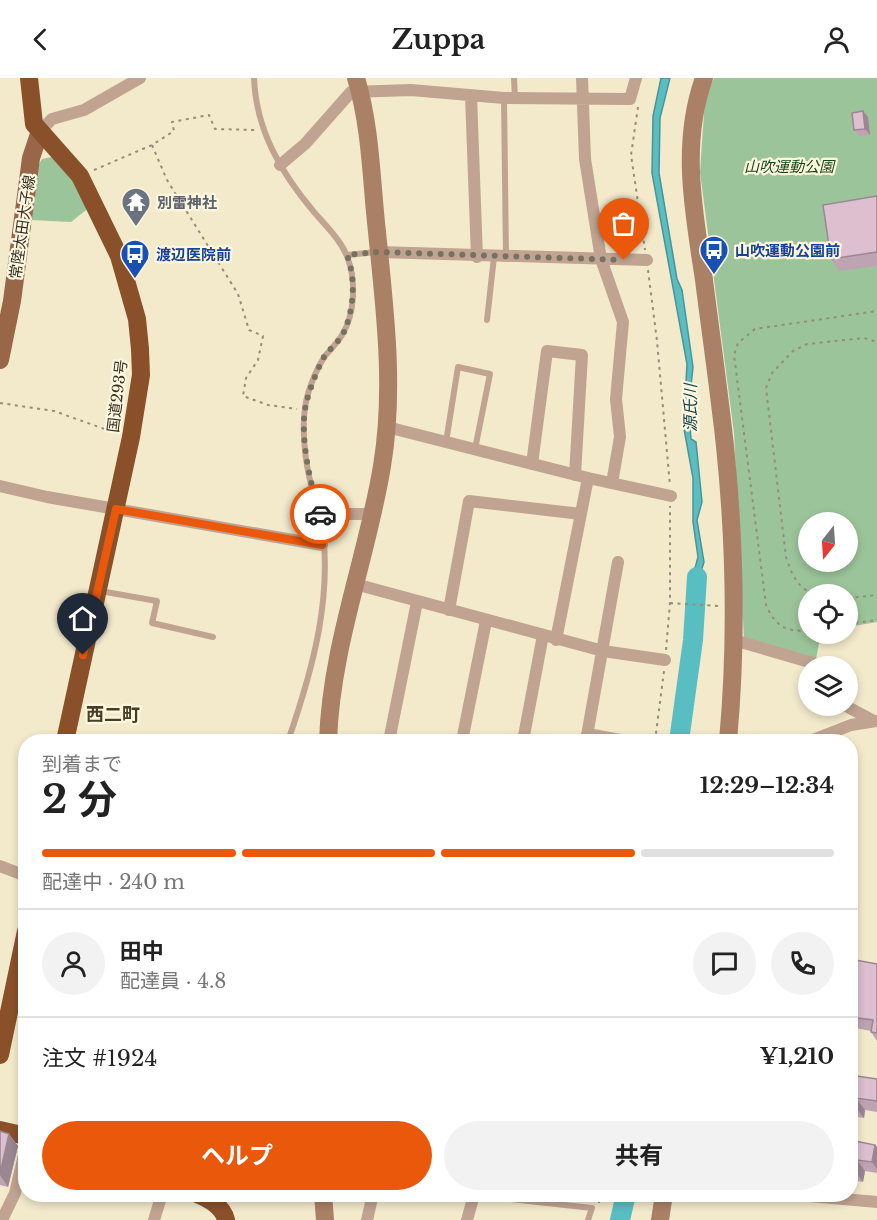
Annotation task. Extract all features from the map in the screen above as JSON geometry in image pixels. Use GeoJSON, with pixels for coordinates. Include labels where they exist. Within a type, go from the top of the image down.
{"type":"FeatureCollection","features":[{"type":"Feature","properties":{"kind":"highway","name":"国道293号"},"geometry":{"type":"LineString","coordinates":[[29,78],[33,120],[80,176],[119,256],[137,319],[141,375],[131,437],[66,734]]}},
{"type":"Feature","properties":{"kind":"highway"},"geometry":{"type":"LineString","coordinates":[[0,1055],[18,969]]}},
{"type":"Feature","properties":{"kind":"highway"},"geometry":{"type":"LineString","coordinates":[[0,1130],[18,1134]]}},
{"type":"Feature","properties":{"kind":"highway"},"geometry":{"type":"LineString","coordinates":[[212,1202],[225,1213],[226,1220]]}},
{"type":"Feature","properties":{"kind":"main road","name":"常陸太田大子線"},"geometry":{"type":"LineString","coordinates":[[0,360],[12,301],[31,158],[40,131]]}},
{"type":"Feature","properties":{"kind":"street"},"geometry":{"type":"LineString","coordinates":[[40,131],[52,119],[84,110],[140,78]]}},
{"type":"Feature","properties":{"kind":"street"},"geometry":{"type":"LineString","coordinates":[[582,78],[585,159],[601,259],[623,322],[616,399],[620,437],[612,483]]}},
{"type":"Feature","properties":{"kind":"street"},"geometry":{"type":"LineString","coordinates":[[358,84],[471,96],[582,100],[630,99],[636,78]]}},
{"type":"Feature","properties":{"kind":"street"},"geometry":{"type":"LineString","coordinates":[[704,78],[693,123],[690,183],[725,448],[734,640],[728,734]]}},
{"type":"Feature","properties":{"kind":"street"},"geometry":{"type":"LineString","coordinates":[[280,165],[305,144],[358,84]]}},
{"type":"Feature","properties":{"kind":"street"},"geometry":{"type":"LineString","coordinates":[[328,734],[332,685],[373,514],[387,427],[388,372],[379,252],[366,123],[358,84]]}},
{"type":"Feature","properties":{"kind":"street"},"geometry":{"type":"LineString","coordinates":[[471,96],[477,257]]}},
{"type":"Feature","properties":{"kind":"street"},"geometry":{"type":"LineString","coordinates":[[379,252],[477,257],[647,260]]}},
{"type":"Feature","properties":{"kind":"street"},"geometry":{"type":"LineString","coordinates":[[532,464],[547,351],[582,355],[575,475]]}},
{"type":"Feature","properties":{"kind":"street"},"geometry":{"type":"LineString","coordinates":[[387,427],[575,475],[671,496]]}},
{"type":"Feature","properties":{"kind":"street"},"geometry":{"type":"LineString","coordinates":[[556,640],[588,478]]}},
{"type":"Feature","properties":{"kind":"street"},"geometry":{"type":"LineString","coordinates":[[0,486],[322,545]]}},
{"type":"Feature","properties":{"kind":"street"},"geometry":{"type":"LineString","coordinates":[[449,610],[469,501],[581,514]]}},
{"type":"Feature","properties":{"kind":"street"},"geometry":{"type":"LineString","coordinates":[[320,514],[373,514]]}},
{"type":"Feature","properties":{"kind":"street"},"geometry":{"type":"LineString","coordinates":[[587,734],[618,562]]}},
{"type":"Feature","properties":{"kind":"street"},"geometry":{"type":"LineString","coordinates":[[355,584],[556,640],[603,651],[665,660]]}},
{"type":"Feature","properties":{"kind":"street"},"geometry":{"type":"LineString","coordinates":[[390,734],[417,602]]}},
{"type":"Feature","properties":{"kind":"street"},"geometry":{"type":"LineString","coordinates":[[463,734],[486,621]]}},
{"type":"Feature","properties":{"kind":"street"},"geometry":{"type":"LineString","coordinates":[[524,734],[543,635]]}},
{"type":"Feature","properties":{"kind":"street"},"geometry":{"type":"LineString","coordinates":[[734,640],[798,659]]}},
{"type":"Feature","properties":{"kind":"street"},"geometry":{"type":"LineString","coordinates":[[858,712],[875,721]]}},
{"type":"Feature","properties":{"kind":"street"},"geometry":{"type":"LineString","coordinates":[[828,734],[851,725],[875,721]]}},
{"type":"Feature","properties":{"kind":"street"},"geometry":{"type":"LineString","coordinates":[[0,866],[18,873]]}},
{"type":"Feature","properties":{"kind":"street"},"geometry":{"type":"LineString","coordinates":[[2,1220],[15,1193],[18,1180]]}},
{"type":"Feature","properties":{"kind":"street"},"geometry":{"type":"LineString","coordinates":[[858,1200],[877,1202]]}},
{"type":"Feature","properties":{"kind":"street"},"geometry":{"type":"LineString","coordinates":[[154,1220],[160,1202]]}},
{"type":"Feature","properties":{"kind":"street"},"geometry":{"type":"LineString","coordinates":[[323,1202],[325,1220]]}},
{"type":"Feature","properties":{"kind":"street"},"geometry":{"type":"LineString","coordinates":[[367,1220],[370,1202]]}},
{"type":"Feature","properties":{"kind":"street"},"geometry":{"type":"LineString","coordinates":[[467,1220],[470,1202]]}},
{"type":"Feature","properties":{"kind":"street"},"geometry":{"type":"LineString","coordinates":[[660,1220],[663,1202]]}},
{"type":"Feature","properties":{"kind":"lane"},"geometry":{"type":"LineString","coordinates":[[254,78],[255,103],[280,165],[299,194],[343,246],[353,285],[351,309],[343,334],[324,358],[313,381],[306,410],[308,464],[320,514],[324,583],[318,637],[309,675],[290,734]]}},
{"type":"Feature","properties":{"kind":"lane"},"geometry":{"type":"LineString","coordinates":[[487,320],[500,257],[510,98],[514,78]]}},
{"type":"Feature","properties":{"kind":"lane"},"geometry":{"type":"LineString","coordinates":[[347,255],[379,252]]}},
{"type":"Feature","properties":{"kind":"lane"},"geometry":{"type":"LineString","coordinates":[[446,442],[458,367],[490,374],[475,449]]}},
{"type":"Feature","properties":{"kind":"lane"},"geometry":{"type":"LineString","coordinates":[[97,591],[156,601],[152,623],[213,636]]}},
{"type":"Feature","properties":{"kind":"lane"},"geometry":{"type":"LineString","coordinates":[[541,1202],[592,1208],[588,1220]]}},
{"type":"Feature","properties":{"kind":"path"},"geometry":{"type":"LineString","coordinates":[[639,102],[631,155],[657,341],[671,496],[670,603],[656,734]]}},
{"type":"Feature","properties":{"kind":"path"},"geometry":{"type":"LineString","coordinates":[[80,176],[152,145],[174,131],[172,122],[209,115],[215,129],[264,130]]}},
{"type":"Feature","properties":{"kind":"path"},"geometry":{"type":"LineString","coordinates":[[152,145],[167,180],[237,294],[249,330],[263,336],[258,360],[246,378],[243,396],[268,405],[306,410]]}},
{"type":"Feature","properties":{"kind":"path"},"geometry":{"type":"LineString","coordinates":[[798,631],[784,629],[770,615],[766,605],[734,355],[738,343],[755,329],[877,311]]}},
{"type":"Feature","properties":{"kind":"path"},"geometry":{"type":"LineString","coordinates":[[799,584],[790,571],[786,557],[766,388],[781,361],[807,344],[864,338],[877,342]]}},
{"type":"Feature","properties":{"kind":"path"},"geometry":{"type":"LineString","coordinates":[[0,404],[54,411],[131,437]]}},
{"type":"Feature","properties":{"kind":"path"},"geometry":{"type":"LineString","coordinates":[[858,597],[877,596]]}},
{"type":"Feature","properties":{"kind":"path"},"geometry":{"type":"LineString","coordinates":[[670,603],[713,606]]}},
{"type":"Feature","properties":{"kind":"path"},"geometry":{"type":"LineString","coordinates":[[858,623],[877,620]]}},
{"type":"Feature","properties":{"kind":"green space","name":"山吹運動公園"},"geometry":{"type":"Polygon","coordinates":[[[714,78],[877,78],[877,622],[858,625],[858,584],[798,584],[798,644],[819,644],[817,656],[805,656],[744,640],[734,433],[700,172],[705,99],[714,78]]]}},
{"type":"Feature","properties":{"kind":"green space"},"geometry":{"type":"Polygon","coordinates":[[[52,157],[64,163],[90,207],[71,222],[31,220],[38,166],[42,159],[52,157]]]}},
{"type":"Feature","properties":{"kind":"water"},"geometry":{"type":"Polygon","coordinates":[[[661,78],[670,78],[660,118],[659,173],[677,279],[682,290],[693,367],[690,395],[694,423],[690,428],[691,439],[696,442],[702,502],[697,520],[704,562],[697,585],[700,603],[691,603],[694,592],[691,583],[698,557],[693,522],[693,478],[682,418],[689,405],[685,399],[687,364],[652,173],[653,116],[661,78]]]}},
{"type":"Feature","properties":{"kind":"building"},"geometry":{"type":"Polygon","coordinates":[[[863,111],[865,129],[854,130],[852,113],[863,111]]]}},
{"type":"Feature","properties":{"kind":"building"},"geometry":{"type":"Polygon","coordinates":[[[877,196],[877,252],[831,259],[823,205],[877,196]]]}},
{"type":"Feature","properties":{"kind":"building"},"geometry":{"type":"Polygon","coordinates":[[[858,960],[877,964],[877,1033],[871,1032],[873,1020],[858,1018],[858,960]]]}},
{"type":"Feature","properties":{"kind":"building"},"geometry":{"type":"Polygon","coordinates":[[[858,1076],[877,1079],[877,1101],[858,1098],[858,1076]]]}},
{"type":"Feature","properties":{"kind":"building"},"geometry":{"type":"Polygon","coordinates":[[[0,1131],[9,1134],[0,1173],[0,1131]]]}},
{"type":"Feature","properties":{"kind":"building"},"geometry":{"type":"Polygon","coordinates":[[[858,1142],[875,1145],[872,1162],[858,1160],[858,1142]]]}},
{"type":"Feature","properties":{"kind":"waterway","name":"源氏川"},"geometry":{"type":"LineString","coordinates":[[680,734],[693,640],[697,577]]}},
{"type":"Feature","properties":{"kind":"waterway","name":"源氏川"},"geometry":{"type":"LineString","coordinates":[[620,1220],[624,1202]]}},
{"type":"Feature","properties":{"kind":"way so far"},"geometry":{"type":"LineString","coordinates":[[320,514],[311,486],[305,442],[306,403],[324,358],[343,334],[351,309],[353,285],[347,255],[364,251],[477,257],[624,260]]}},
{"type":"Feature","properties":{"kind":"place","name":"別雷神社"},"geometry":{"type":"Point","coordinates":[136,228]}},
{"type":"Feature","properties":{"kind":"place","name":"山吹運動公園前"},"geometry":{"type":"Point","coordinates":[714,276]}},
{"type":"Feature","properties":{"kind":"place","name":"渡辺医院前"},"geometry":{"type":"Point","coordinates":[135,280]}},
{"type":"Feature","properties":{"kind":"district","name":"西二町"},"geometry":{"type":"Point","coordinates":[113,715]}},
{"type":"Feature","properties":{"kind":"route"},"geometry":{"type":"LineString","coordinates":[[83,655],[116,509],[121,508],[322,545],[320,514]]}}]}
